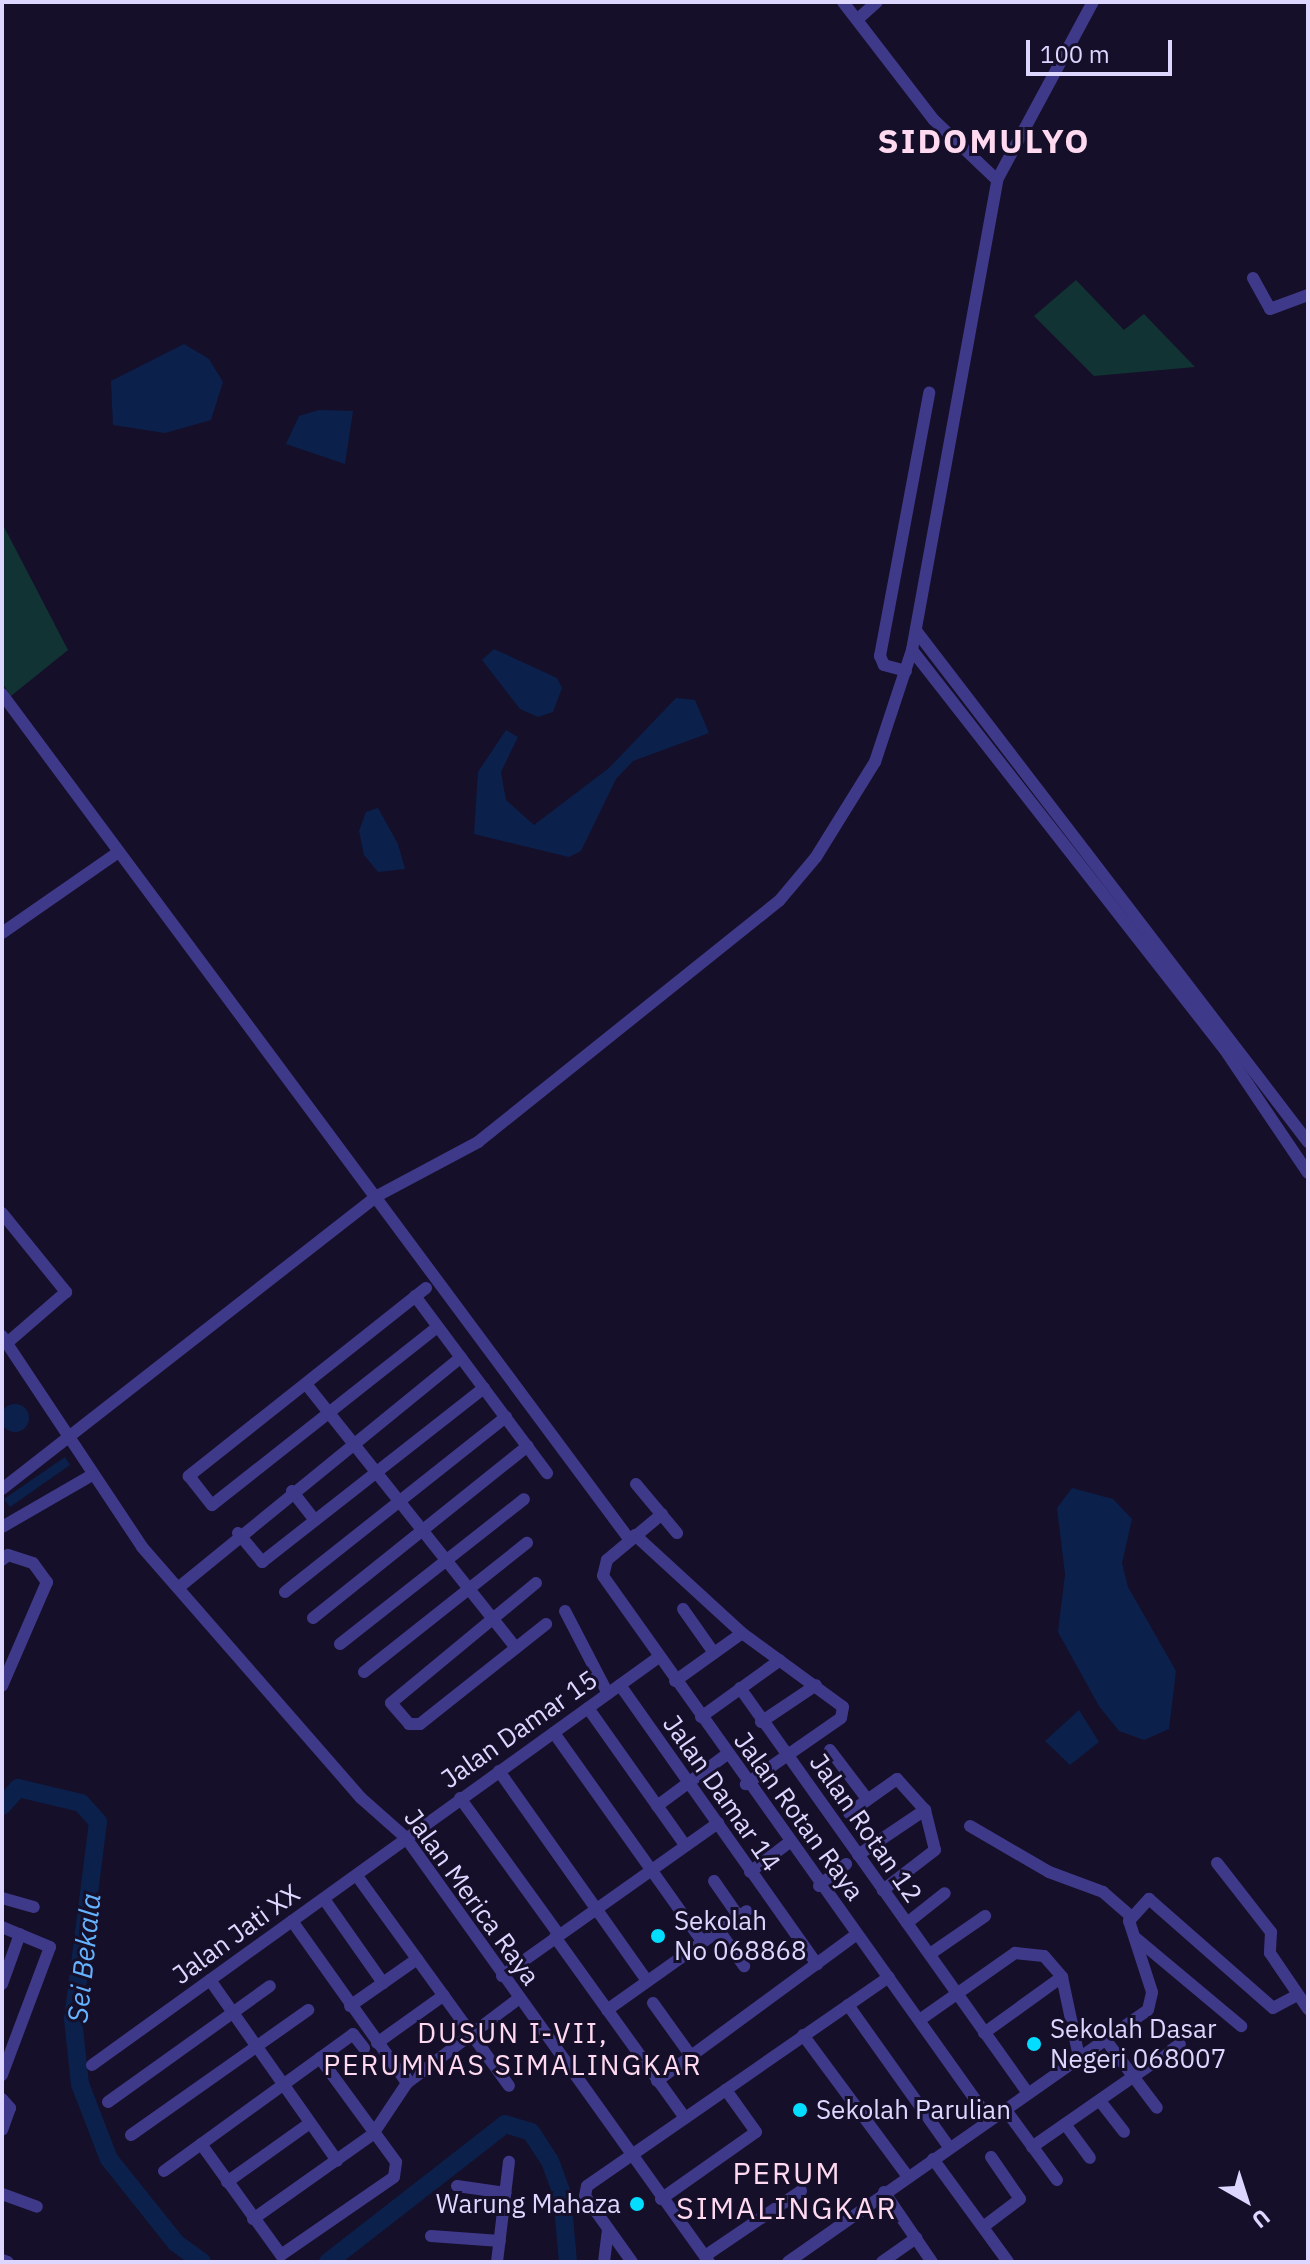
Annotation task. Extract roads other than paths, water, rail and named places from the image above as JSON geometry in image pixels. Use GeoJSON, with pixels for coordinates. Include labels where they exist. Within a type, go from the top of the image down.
{"type":"FeatureCollection","features":[{"type":"Feature","properties":{"kind":"street"},"geometry":{"type":"LineString","coordinates":[[843,2],[859,18],[934,120],[997,180]]}},
{"type":"Feature","properties":{"kind":"street"},"geometry":{"type":"LineString","coordinates":[[859,18],[877,2]]}},
{"type":"Feature","properties":{"kind":"street"},"geometry":{"type":"LineString","coordinates":[[2,1489],[68,1442],[377,1196],[453,1161],[779,901],[816,857],[875,762],[917,632],[997,180],[1093,2]]}},
{"type":"Feature","properties":{"kind":"street"},"geometry":{"type":"LineString","coordinates":[[1253,278],[1270,309],[1308,295]]}},
{"type":"Feature","properties":{"kind":"street"},"geometry":{"type":"LineString","coordinates":[[906,671],[884,665],[880,656],[929,393]]}},
{"type":"Feature","properties":{"kind":"street"},"geometry":{"type":"LineString","coordinates":[[917,632],[1120,891],[1308,1142]]}},
{"type":"Feature","properties":{"kind":"street"},"geometry":{"type":"LineString","coordinates":[[912,650],[1225,1050],[1308,1173]]}},
{"type":"Feature","properties":{"kind":"street"},"geometry":{"type":"LineString","coordinates":[[2,694],[117,853],[632,1537],[742,1633],[816,1685],[845,1712],[746,1784]]}},
{"type":"Feature","properties":{"kind":"street"},"geometry":{"type":"LineString","coordinates":[[2,933],[117,853]]}},
{"type":"Feature","properties":{"kind":"street"},"geometry":{"type":"LineString","coordinates":[[1108,901],[1120,891]]}},
{"type":"Feature","properties":{"kind":"street"},"geometry":{"type":"LineString","coordinates":[[1283,1139],[1298,1129]]}},
{"type":"Feature","properties":{"kind":"street"},"geometry":{"type":"LineString","coordinates":[[2,1213],[66,1292],[4,1339]]}},
{"type":"Feature","properties":{"kind":"street"},"geometry":{"type":"LineString","coordinates":[[437,1327],[212,1505],[189,1476],[420,1292],[437,1327],[547,1473]]}},
{"type":"Feature","properties":{"kind":"street","name":"Jalan Merica Raya"},"geometry":{"type":"LineString","coordinates":[[4,1339],[68,1442],[178,1588],[361,1798],[406,1838],[518,1999],[707,2259]]}},
{"type":"Feature","properties":{"kind":"street"},"geometry":{"type":"LineString","coordinates":[[178,1588],[238,1533],[461,1357]]}},
{"type":"Feature","properties":{"kind":"street"},"geometry":{"type":"LineString","coordinates":[[306,1384],[516,1648]]}},
{"type":"Feature","properties":{"kind":"street"},"geometry":{"type":"LineString","coordinates":[[238,1533],[262,1562],[484,1388]]}},
{"type":"Feature","properties":{"kind":"street"},"geometry":{"type":"LineString","coordinates":[[285,1592],[506,1417]]}},
{"type":"Feature","properties":{"kind":"street"},"geometry":{"type":"LineString","coordinates":[[313,1618],[528,1446]]}},
{"type":"Feature","properties":{"kind":"street"},"geometry":{"type":"LineString","coordinates":[[2,1527],[92,1475]]}},
{"type":"Feature","properties":{"kind":"street"},"geometry":{"type":"LineString","coordinates":[[636,1484],[677,1533]]}},
{"type":"Feature","properties":{"kind":"street"},"geometry":{"type":"LineString","coordinates":[[292,1491],[315,1520]]}},
{"type":"Feature","properties":{"kind":"street"},"geometry":{"type":"LineString","coordinates":[[340,1644],[524,1499]]}},
{"type":"Feature","properties":{"kind":"street"},"geometry":{"type":"LineString","coordinates":[[632,1537],[662,1514]]}},
{"type":"Feature","properties":{"kind":"street","name":"Jalan Rotan Raya"},"geometry":{"type":"LineString","coordinates":[[632,1537],[607,1560],[603,1576],[787,1844],[921,2019],[989,2119]]}},
{"type":"Feature","properties":{"kind":"street"},"geometry":{"type":"LineString","coordinates":[[364,1672],[527,1543]]}},
{"type":"Feature","properties":{"kind":"street"},"geometry":{"type":"LineString","coordinates":[[2,1560],[8,1555],[33,1563],[47,1582],[2,1686]]}},
{"type":"Feature","properties":{"kind":"street"},"geometry":{"type":"LineString","coordinates":[[536,1583],[393,1698],[395,1709],[409,1724],[420,1724],[546,1624]]}},
{"type":"Feature","properties":{"kind":"street"},"geometry":{"type":"LineString","coordinates":[[683,1609],[714,1653]]}},
{"type":"Feature","properties":{"kind":"street"},"geometry":{"type":"LineString","coordinates":[[565,1611],[608,1694]]}},
{"type":"Feature","properties":{"kind":"street"},"geometry":{"type":"LineString","coordinates":[[675,1681],[742,1633]]}},
{"type":"Feature","properties":{"kind":"street","name":"Jalan Damar 15"},"geometry":{"type":"LineString","coordinates":[[406,1838],[659,1657]]}},
{"type":"Feature","properties":{"kind":"street"},"geometry":{"type":"LineString","coordinates":[[701,1717],[780,1660]]}},
{"type":"Feature","properties":{"kind":"street","name":"Jalan Damar 14"},"geometry":{"type":"LineString","coordinates":[[620,1685],[817,1964]]}},
{"type":"Feature","properties":{"kind":"street"},"geometry":{"type":"LineString","coordinates":[[761,1722],[816,1685]]}},
{"type":"Feature","properties":{"kind":"street","name":"Jalan Rotan 12"},"geometry":{"type":"LineString","coordinates":[[740,1688],[761,1722],[1028,2093]]}},
{"type":"Feature","properties":{"kind":"street"},"geometry":{"type":"LineString","coordinates":[[588,1708],[685,1845]]}},
{"type":"Feature","properties":{"kind":"street"},"geometry":{"type":"LineString","coordinates":[[554,1733],[702,1941]]}},
{"type":"Feature","properties":{"kind":"street"},"geometry":{"type":"LineString","coordinates":[[830,1750],[867,1799]]}},
{"type":"Feature","properties":{"kind":"street"},"geometry":{"type":"LineString","coordinates":[[657,1806],[726,1755]]}},
{"type":"Feature","properties":{"kind":"street"},"geometry":{"type":"LineString","coordinates":[[499,1771],[647,1981]]}},
{"type":"Feature","properties":{"kind":"street"},"geometry":{"type":"LineString","coordinates":[[849,1813],[867,1799],[904,1780],[925,1810],[935,1850],[883,1890]]}},
{"type":"Feature","properties":{"kind":"street"},"geometry":{"type":"LineString","coordinates":[[460,1798],[685,2118]]}},
{"type":"Feature","properties":{"kind":"street"},"geometry":{"type":"LineString","coordinates":[[858,1855],[925,1810]]}},
{"type":"Feature","properties":{"kind":"street"},"geometry":{"type":"LineString","coordinates":[[502,1976],[595,1907],[718,1823]]}},
{"type":"Feature","properties":{"kind":"street"},"geometry":{"type":"LineString","coordinates":[[788,2262],[884,2192],[1139,2017],[1152,1992],[1132,1917],[1103,1892],[970,1826]]}},
{"type":"Feature","properties":{"kind":"street","name":"Jalan Jati XX"},"geometry":{"type":"LineString","coordinates":[[92,2065],[406,1838]]}},
{"type":"Feature","properties":{"kind":"street"},"geometry":{"type":"LineString","coordinates":[[750,1872],[787,1844]]}},
{"type":"Feature","properties":{"kind":"street"},"geometry":{"type":"LineString","coordinates":[[1217,1863],[1271,1932],[1270,1953],[1308,2009]]}},
{"type":"Feature","properties":{"kind":"street"},"geometry":{"type":"LineString","coordinates":[[819,1886],[846,1864]]}},
{"type":"Feature","properties":{"kind":"street"},"geometry":{"type":"LineString","coordinates":[[357,1876],[509,2086]]}},
{"type":"Feature","properties":{"kind":"street"},"geometry":{"type":"LineString","coordinates":[[607,2010],[743,1914],[714,1881]]}},
{"type":"Feature","properties":{"kind":"street"},"geometry":{"type":"LineString","coordinates":[[907,1923],[945,1893]]}},
{"type":"Feature","properties":{"kind":"street"},"geometry":{"type":"LineString","coordinates":[[2,1898],[34,1907]]}},
{"type":"Feature","properties":{"kind":"street"},"geometry":{"type":"LineString","coordinates":[[324,1899],[383,1983]]}},
{"type":"Feature","properties":{"kind":"street"},"geometry":{"type":"LineString","coordinates":[[1132,1917],[1149,1899],[1273,2008],[1297,1995]]}},
{"type":"Feature","properties":{"kind":"street"},"geometry":{"type":"LineString","coordinates":[[930,1954],[985,1916]]}},
{"type":"Feature","properties":{"kind":"street"},"geometry":{"type":"LineString","coordinates":[[292,1921],[407,2083]]}},
{"type":"Feature","properties":{"kind":"street"},"geometry":{"type":"LineString","coordinates":[[2,1927],[50,1947],[2,2075]]}},
{"type":"Feature","properties":{"kind":"street"},"geometry":{"type":"LineString","coordinates":[[720,1932],[744,1966]]}},
{"type":"Feature","properties":{"kind":"street"},"geometry":{"type":"LineString","coordinates":[[2,1984],[20,1934]]}},
{"type":"Feature","properties":{"kind":"street"},"geometry":{"type":"LineString","coordinates":[[657,2081],[857,1934]]}},
{"type":"Feature","properties":{"kind":"street"},"geometry":{"type":"LineString","coordinates":[[1137,1939],[1241,2026]]}},
{"type":"Feature","properties":{"kind":"street"},"geometry":{"type":"LineString","coordinates":[[921,2019],[1024,1951],[1053,1960],[1062,1977],[1079,2057]]}},
{"type":"Feature","properties":{"kind":"street"},"geometry":{"type":"LineString","coordinates":[[350,2006],[417,1959]]}},
{"type":"Feature","properties":{"kind":"street"},"geometry":{"type":"LineString","coordinates":[[625,2260],[585,2196],[587,2186],[889,1977]]}},
{"type":"Feature","properties":{"kind":"street"},"geometry":{"type":"LineString","coordinates":[[984,2033],[1062,1977]]}},
{"type":"Feature","properties":{"kind":"street"},"geometry":{"type":"LineString","coordinates":[[210,1980],[337,2161]]}},
{"type":"Feature","properties":{"kind":"street"},"geometry":{"type":"LineString","coordinates":[[108,2102],[270,1986]]}},
{"type":"Feature","properties":{"kind":"street"},"geometry":{"type":"LineString","coordinates":[[377,2043],[444,1995]]}},
{"type":"Feature","properties":{"kind":"street"},"geometry":{"type":"LineString","coordinates":[[253,2219],[373,2134],[407,2083],[518,1999]]}},
{"type":"Feature","properties":{"kind":"street"},"geometry":{"type":"LineString","coordinates":[[653,2003],[691,2056]]}},
{"type":"Feature","properties":{"kind":"street"},"geometry":{"type":"LineString","coordinates":[[848,2005],[949,2147]]}},
{"type":"Feature","properties":{"kind":"street"},"geometry":{"type":"LineString","coordinates":[[131,2135],[308,2010]]}},
{"type":"Feature","properties":{"kind":"street"},"geometry":{"type":"LineString","coordinates":[[164,2171],[353,2034],[364,2048]]}},
{"type":"Feature","properties":{"kind":"street"},"geometry":{"type":"LineString","coordinates":[[803,2035],[908,2177]]}},
{"type":"Feature","properties":{"kind":"street"},"geometry":{"type":"LineString","coordinates":[[1105,2039],[1157,2108]]}},
{"type":"Feature","properties":{"kind":"street"},"geometry":{"type":"LineString","coordinates":[[1032,2147],[1180,2044]]}},
{"type":"Feature","properties":{"kind":"street"},"geometry":{"type":"LineString","coordinates":[[201,2144],[281,2255],[394,2177],[396,2162],[320,2058]]}},
{"type":"Feature","properties":{"kind":"street"},"geometry":{"type":"LineString","coordinates":[[661,2199],[756,2132],[726,2090]]}},
{"type":"Feature","properties":{"kind":"street"},"geometry":{"type":"LineString","coordinates":[[2,2099],[10,2108],[2,2130]]}},
{"type":"Feature","properties":{"kind":"street"},"geometry":{"type":"LineString","coordinates":[[1100,2101],[1124,2132]]}},
{"type":"Feature","properties":{"kind":"street"},"geometry":{"type":"LineString","coordinates":[[1005,2109],[1057,2180]]}},
{"type":"Feature","properties":{"kind":"street"},"geometry":{"type":"LineString","coordinates":[[227,2182],[310,2123]]}},
{"type":"Feature","properties":{"kind":"street"},"geometry":{"type":"LineString","coordinates":[[1065,2124],[1090,2158]]}},
{"type":"Feature","properties":{"kind":"street"},"geometry":{"type":"LineString","coordinates":[[983,2227],[1020,2199],[991,2157]]}},
{"type":"Feature","properties":{"kind":"street"},"geometry":{"type":"LineString","coordinates":[[933,2159],[1008,2262]]}},
{"type":"Feature","properties":{"kind":"street"},"geometry":{"type":"LineString","coordinates":[[497,2262],[509,2162]]}},
{"type":"Feature","properties":{"kind":"street"},"geometry":{"type":"LineString","coordinates":[[457,2186],[506,2193]]}},
{"type":"Feature","properties":{"kind":"street"},"geometry":{"type":"LineString","coordinates":[[707,2259],[801,2191]]}},
{"type":"Feature","properties":{"kind":"street"},"geometry":{"type":"LineString","coordinates":[[884,2192],[932,2262]]}},
{"type":"Feature","properties":{"kind":"street"},"geometry":{"type":"LineString","coordinates":[[2,2194],[37,2207]]}},
{"type":"Feature","properties":{"kind":"street"},"geometry":{"type":"LineString","coordinates":[[604,2262],[608,2229]]}},
{"type":"Feature","properties":{"kind":"street"},"geometry":{"type":"LineString","coordinates":[[431,2236],[500,2241]]}},
{"type":"Feature","properties":{"kind":"street"},"geometry":{"type":"LineString","coordinates":[[882,2262],[916,2238]]}},
{"type":"Feature","properties":{"kind":"street"},"geometry":{"type":"LineString","coordinates":[[2,2260],[8,2262]]}},
{"type":"Feature","properties":{"kind":"water"},"geometry":{"type":"Polygon","coordinates":[[[184,344],[209,359],[223,382],[211,420],[165,433],[113,425],[111,381],[184,344]]]}},
{"type":"Feature","properties":{"kind":"water"},"geometry":{"type":"Polygon","coordinates":[[[319,410],[353,411],[345,464],[286,444],[299,416],[319,410]]]}},
{"type":"Feature","properties":{"kind":"water"},"geometry":{"type":"Polygon","coordinates":[[[494,649],[557,678],[562,688],[553,712],[538,717],[520,709],[482,660],[494,649]]]}},
{"type":"Feature","properties":{"kind":"water"},"geometry":{"type":"Polygon","coordinates":[[[676,698],[695,700],[709,733],[633,761],[616,779],[581,851],[569,857],[474,834],[478,772],[506,730],[518,737],[501,772],[506,800],[534,825],[609,768],[676,698]]]}},
{"type":"Feature","properties":{"kind":"water"},"geometry":{"type":"Polygon","coordinates":[[[378,808],[398,844],[405,869],[378,872],[364,855],[359,831],[366,812],[378,808]]]}},
{"type":"Feature","properties":{"kind":"water"},"geometry":{"type":"Polygon","coordinates":[[[15,1404],[25,1408],[29,1418],[25,1428],[15,1432],[5,1428],[1,1418],[5,1408],[15,1404]]]}},
{"type":"Feature","properties":{"kind":"water"},"geometry":{"type":"Polygon","coordinates":[[[65,1457],[70,1465],[10,1507],[4,1499],[65,1457]]]}},
{"type":"Feature","properties":{"kind":"water"},"geometry":{"type":"Polygon","coordinates":[[[1072,1488],[1113,1499],[1132,1519],[1122,1563],[1128,1587],[1176,1671],[1169,1729],[1144,1740],[1119,1731],[1099,1706],[1058,1632],[1065,1574],[1057,1508],[1072,1488]]]}},
{"type":"Feature","properties":{"kind":"water"},"geometry":{"type":"Polygon","coordinates":[[[1079,1710],[1099,1742],[1070,1765],[1045,1741],[1079,1710]]]}},
{"type":"Feature","properties":{"kind":"waterway","name":"Sei Bekala"},"geometry":{"type":"LineString","coordinates":[[2,1806],[18,1788],[81,1803],[98,1822],[73,2019],[80,2084],[109,2159],[176,2243],[202,2262]]}},
{"type":"Feature","properties":{"kind":"waterway","name":"Sei Bekala"},"geometry":{"type":"LineString","coordinates":[[328,2262],[505,2124],[531,2132],[550,2161],[562,2194],[568,2262]]}},
{"type":"Feature","properties":{"kind":"place","name":"Sekolah No 068868"},"geometry":{"type":"Point","coordinates":[658,1936]}},
{"type":"Feature","properties":{"kind":"place","name":"Sekolah Dasar Negeri 068007"},"geometry":{"type":"Point","coordinates":[1034,2044]}},
{"type":"Feature","properties":{"kind":"place","name":"Sekolah Parulian"},"geometry":{"type":"Point","coordinates":[800,2110]}},
{"type":"Feature","properties":{"kind":"place","name":"Warung Mahaza"},"geometry":{"type":"Point","coordinates":[637,2204]}},
{"type":"Feature","properties":{"kind":"district","name":"SIDOMULYO"},"geometry":{"type":"Point","coordinates":[984,141]}},
{"type":"Feature","properties":{"kind":"district","name":"DUSUN I-VII, PERUMNAS SIMALINGKAR"},"geometry":{"type":"Point","coordinates":[513,2049]}},
{"type":"Feature","properties":{"kind":"district","name":"PERUM SIMALINGKAR"},"geometry":{"type":"Point","coordinates":[787,2190]}}]}
